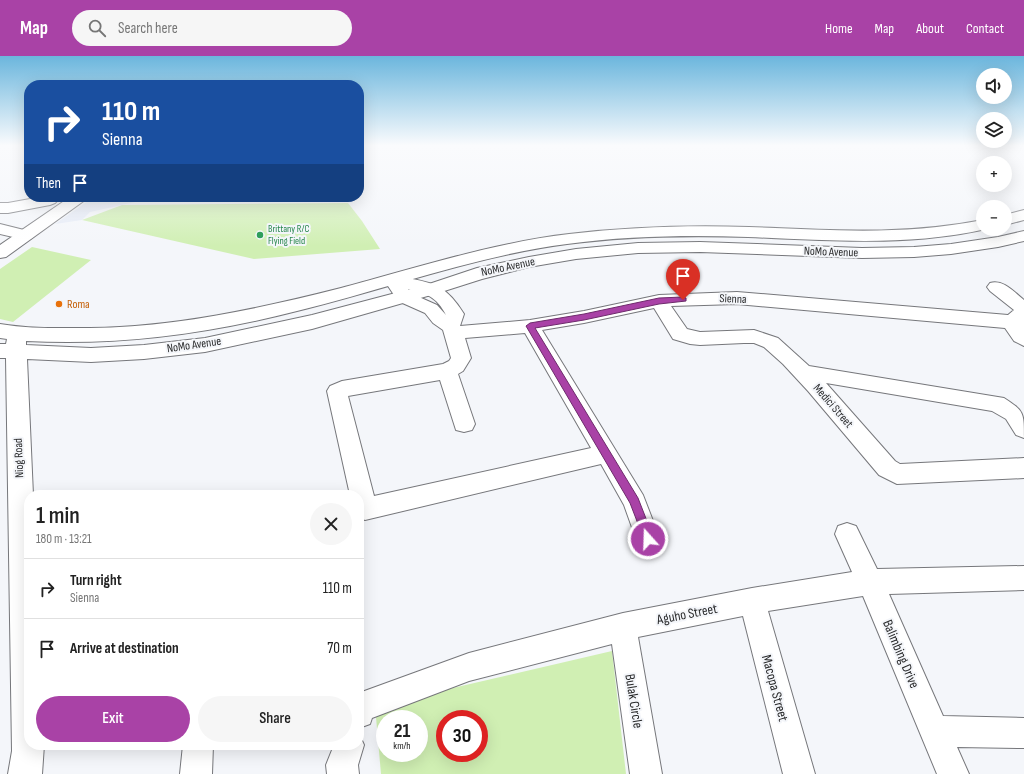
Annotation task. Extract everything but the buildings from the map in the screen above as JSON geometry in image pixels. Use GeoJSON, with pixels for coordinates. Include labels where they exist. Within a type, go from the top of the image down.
{"type":"FeatureCollection","features":[{"type":"Feature","properties":{"kind":"main road"},"geometry":{"type":"LineString","coordinates":[[0,208],[8,208],[35,202]]}},
{"type":"Feature","properties":{"kind":"main road"},"geometry":{"type":"LineString","coordinates":[[2,231],[47,202]]}},
{"type":"Feature","properties":{"kind":"main road"},"geometry":{"type":"LineString","coordinates":[[0,253],[73,202]]}},
{"type":"Feature","properties":{"kind":"main road"},"geometry":{"type":"LineString","coordinates":[[1012,218],[1024,215]]}},
{"type":"Feature","properties":{"kind":"main road","name":"NoMo Avenue"},"geometry":{"type":"LineString","coordinates":[[8,342],[103,336],[205,326],[305,304],[519,248],[566,239],[632,233],[694,231],[855,237],[935,234],[976,226]]}},
{"type":"Feature","properties":{"kind":"main road"},"geometry":{"type":"LineString","coordinates":[[2,231],[26,235]]}},
{"type":"Feature","properties":{"kind":"main road"},"geometry":{"type":"LineString","coordinates":[[935,234],[951,249]]}},
{"type":"Feature","properties":{"kind":"main road","name":"NoMo Avenue"},"geometry":{"type":"LineString","coordinates":[[8,342],[91,355],[144,352],[205,345],[412,300],[436,292],[477,274],[529,262],[576,254],[638,248],[700,247],[862,253],[951,249],[998,242],[1024,236]]}},
{"type":"Feature","properties":{"kind":"main road","name":"Niog Road"},"geometry":{"type":"LineString","coordinates":[[8,342],[24,670]]}},
{"type":"Feature","properties":{"kind":"main road","name":"Niog Road"},"geometry":{"type":"LineString","coordinates":[[25,774],[28,750]]}},
{"type":"Feature","properties":{"kind":"street"},"geometry":{"type":"LineString","coordinates":[[362,490],[337,391],[447,371],[456,366],[461,358],[452,330],[455,314],[436,292],[392,280]]}},
{"type":"Feature","properties":{"kind":"street"},"geometry":{"type":"LineString","coordinates":[[392,280],[412,300],[431,309],[439,319],[452,330]]}},
{"type":"Feature","properties":{"kind":"street"},"geometry":{"type":"LineString","coordinates":[[996,287],[1021,315],[1015,329],[1024,339]]}},
{"type":"Feature","properties":{"kind":"street","name":"Sienna"},"geometry":{"type":"LineString","coordinates":[[452,330],[530,326],[584,317],[659,301],[737,298],[1021,315]]}},
{"type":"Feature","properties":{"kind":"street","name":"Medici Street"},"geometry":{"type":"LineString","coordinates":[[659,301],[680,334],[685,337],[756,336],[764,339],[779,349],[802,372],[887,468],[897,474],[1024,468]]}},
{"type":"Feature","properties":{"kind":"street"},"geometry":{"type":"LineString","coordinates":[[530,326],[634,502],[648,539]]}},
{"type":"Feature","properties":{"kind":"street"},"geometry":{"type":"LineString","coordinates":[[447,371],[464,424]]}},
{"type":"Feature","properties":{"kind":"street"},"geometry":{"type":"LineString","coordinates":[[802,372],[997,404],[1013,413],[1024,429]]}},
{"type":"Feature","properties":{"kind":"street"},"geometry":{"type":"LineString","coordinates":[[364,500],[366,508],[605,454]]}},
{"type":"Feature","properties":{"kind":"street","name":"Balimbing Drive"},"geometry":{"type":"LineString","coordinates":[[847,534],[870,582],[953,774]]}},
{"type":"Feature","properties":{"kind":"street","name":"Aguho Street"},"geometry":{"type":"LineString","coordinates":[[364,708],[468,667],[623,627],[752,601],[870,582],[1024,578]]}},
{"type":"Feature","properties":{"kind":"street","name":"Macopa Street"},"geometry":{"type":"LineString","coordinates":[[752,601],[799,774]]}},
{"type":"Feature","properties":{"kind":"street","name":"Bulak Circle"},"geometry":{"type":"LineString","coordinates":[[623,627],[646,774]]}},
{"type":"Feature","properties":{"kind":"street"},"geometry":{"type":"LineString","coordinates":[[934,731],[1024,733]]}},
{"type":"Feature","properties":{"kind":"street"},"geometry":{"type":"LineString","coordinates":[[196,774],[198,750]]}},
{"type":"Feature","properties":{"kind":"street"},"geometry":{"type":"LineString","coordinates":[[342,774],[342,765],[346,750]]}},
{"type":"Feature","properties":{"kind":"shaded area"},"geometry":{"type":"Polygon","coordinates":[[[87,202],[135,202],[90,212],[82,220],[55,224],[87,202]]]}},
{"type":"Feature","properties":{"kind":"green space","name":"Brittany R/C Flying Field"},"geometry":{"type":"Polygon","coordinates":[[[348,203],[362,221],[380,249],[254,259],[82,220],[122,205],[348,203]]]}},
{"type":"Feature","properties":{"kind":"green space"},"geometry":{"type":"Polygon","coordinates":[[[32,247],[91,260],[13,322],[0,319],[0,269],[32,247]]]}},
{"type":"Feature","properties":{"kind":"green space"},"geometry":{"type":"Polygon","coordinates":[[[612,651],[626,774],[381,774],[380,762],[428,762],[428,710],[376,710],[376,717],[375,706],[612,651]]]}},
{"type":"Feature","properties":{"kind":"place","name":"Brittany R/C Flying Field"},"geometry":{"type":"Point","coordinates":[260,235]}},
{"type":"Feature","properties":{"kind":"place","name":"Roma"},"geometry":{"type":"Point","coordinates":[59,304]}},
{"type":"Feature","properties":{"kind":"route"},"geometry":{"type":"LineString","coordinates":[[648,539],[634,502],[530,326],[584,317],[659,301],[683,300]]}}]}
